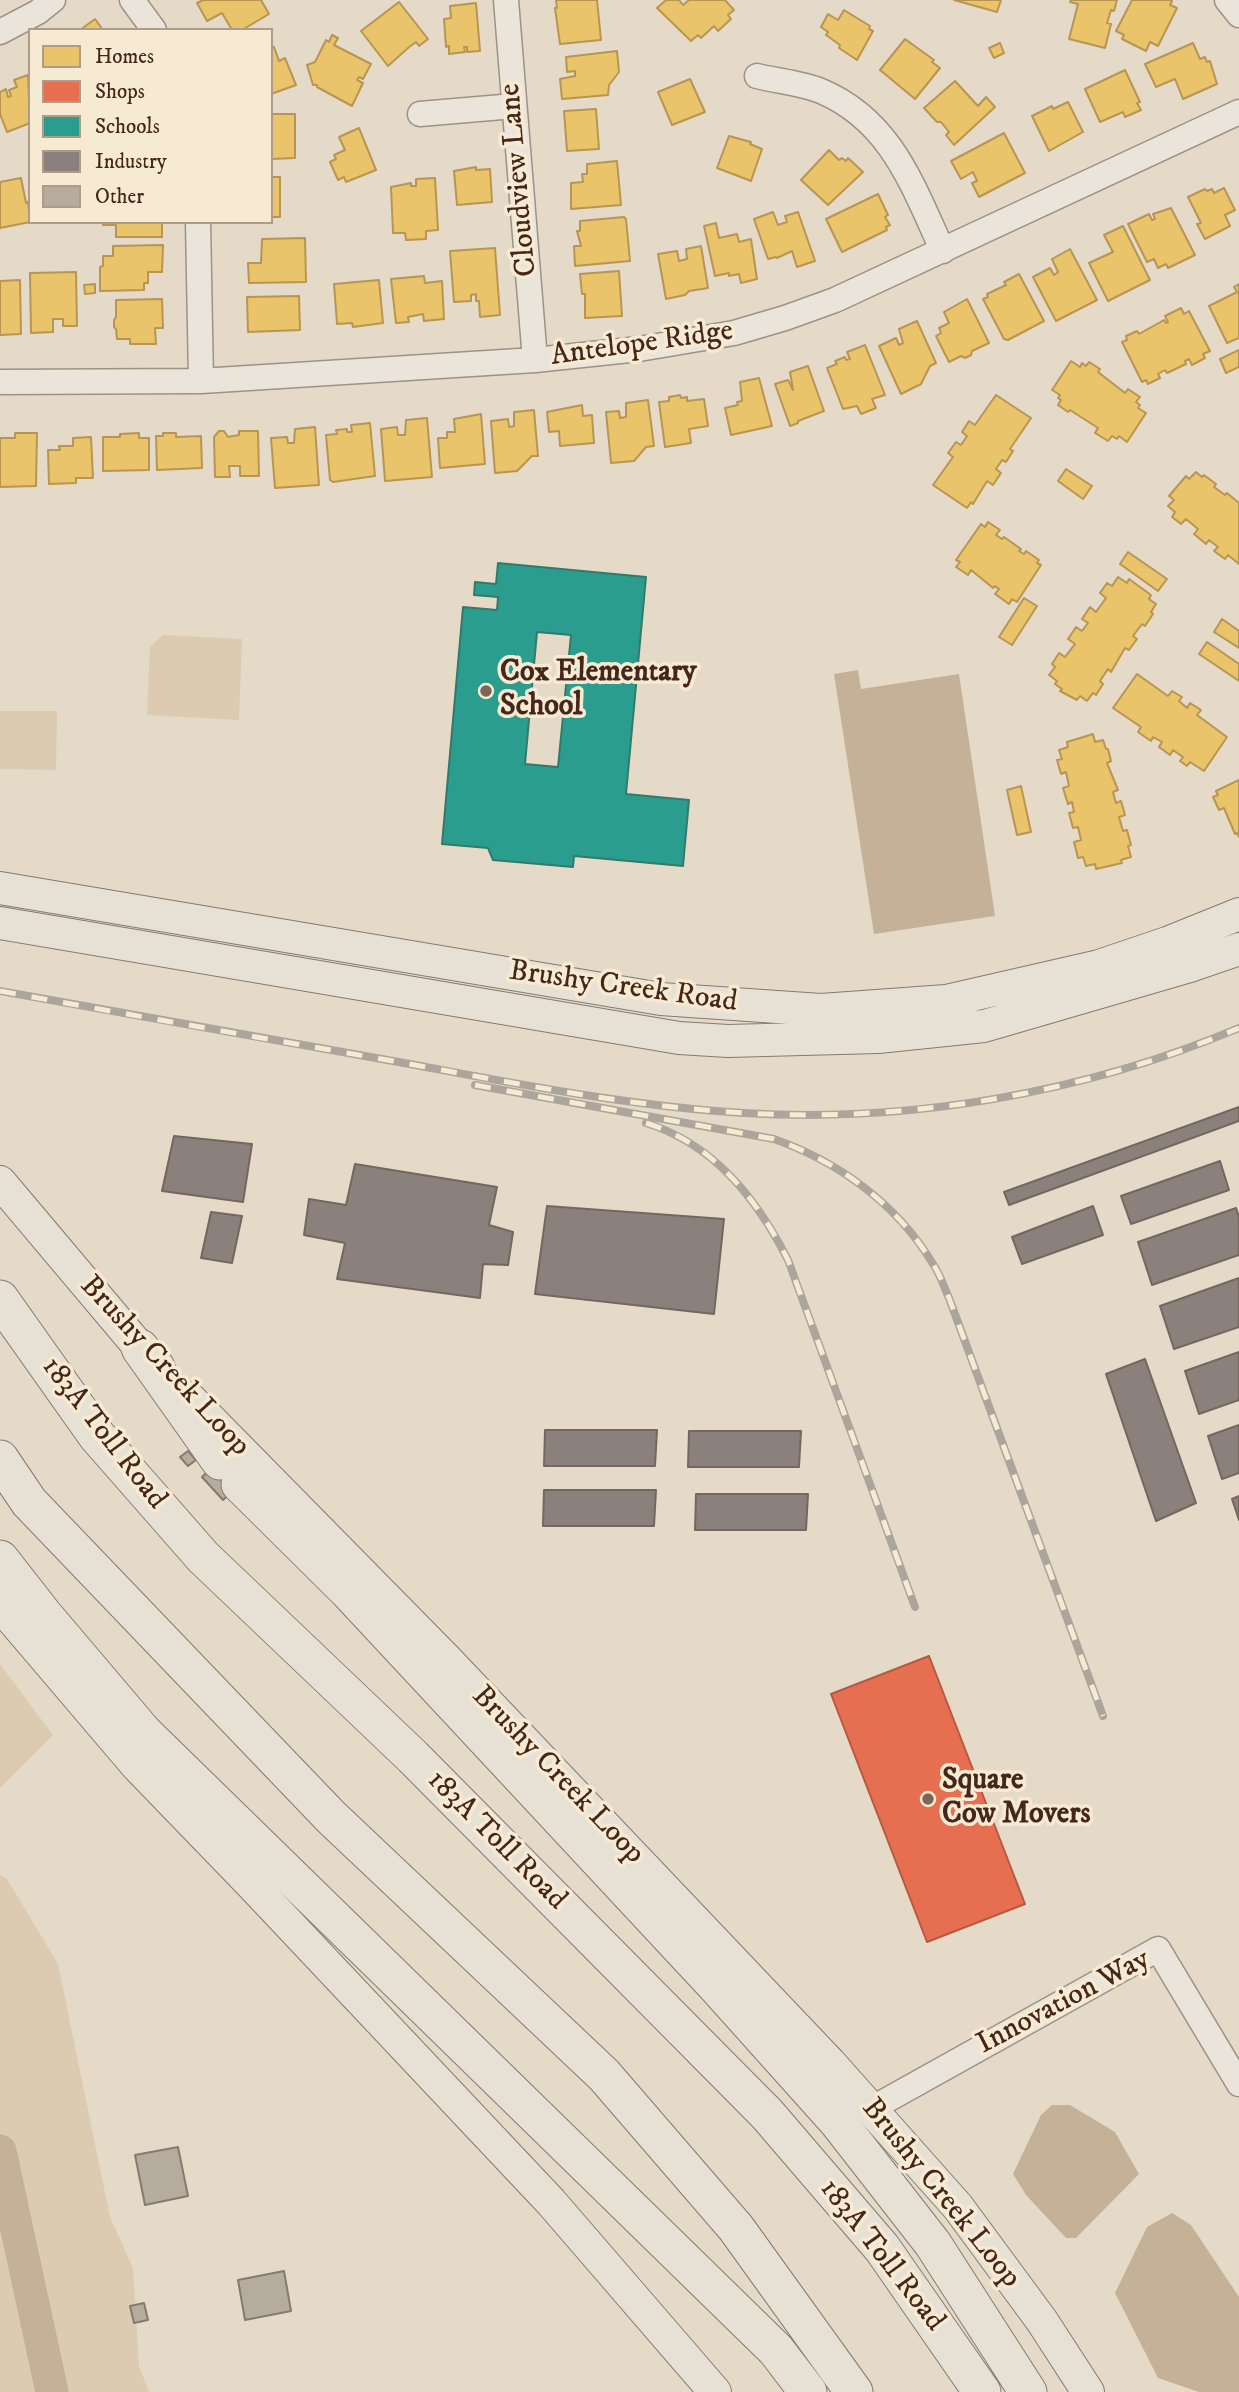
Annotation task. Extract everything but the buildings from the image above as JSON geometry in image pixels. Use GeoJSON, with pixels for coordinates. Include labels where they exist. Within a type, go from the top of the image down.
{"type":"FeatureCollection","features":[{"type":"Feature","properties":{"kind":"highway","name":"183A Toll Road"},"geometry":{"type":"LineString","coordinates":[[0,1299],[97,1436],[203,1557],[413,1757],[767,2114],[882,2248],[982,2392]]}},
{"type":"Feature","properties":{"kind":"highway"},"geometry":{"type":"LineString","coordinates":[[140,1348],[230,1472],[347,1591],[717,1987],[838,2122],[933,2244],[1028,2392]]}},
{"type":"Feature","properties":{"kind":"highway"},"geometry":{"type":"LineString","coordinates":[[0,1459],[29,1502],[331,1816],[604,2076],[736,2228],[854,2392]]}},
{"type":"Feature","properties":{"kind":"highway"},"geometry":{"type":"LineString","coordinates":[[0,1559],[43,1614],[144,1732],[766,2340],[808,2392]]}},
{"type":"Feature","properties":{"kind":"main road","name":"Brushy Creek Road"},"geometry":{"type":"LineString","coordinates":[[0,888],[661,999],[821,1010],[946,1001],[1099,966],[1239,914]]}},
{"type":"Feature","properties":{"kind":"main road","name":"Brushy Creek Road"},"geometry":{"type":"LineString","coordinates":[[0,923],[679,1038],[728,1041],[878,1037],[985,1026],[1239,949]]}},
{"type":"Feature","properties":{"kind":"main road"},"geometry":{"type":"LineString","coordinates":[[172,951],[229,940],[629,1012],[682,1019],[702,1020],[713,1015],[720,1004]]}},
{"type":"Feature","properties":{"kind":"main road","name":"Brushy Creek Loop"},"geometry":{"type":"LineString","coordinates":[[0,1182],[140,1348],[446,1659],[830,2063],[958,2207],[1042,2321],[1088,2392]]}},
{"type":"Feature","properties":{"kind":"main road"},"geometry":{"type":"LineString","coordinates":[[0,1605],[138,1767],[551,2202],[715,2392]]}},
{"type":"Feature","properties":{"kind":"street"},"geometry":{"type":"LineString","coordinates":[[0,32],[38,12],[53,0]]}},
{"type":"Feature","properties":{"kind":"street"},"geometry":{"type":"LineString","coordinates":[[132,0],[153,28]]}},
{"type":"Feature","properties":{"kind":"street","name":"Cloudview Lane"},"geometry":{"type":"LineString","coordinates":[[506,0],[535,360]]}},
{"type":"Feature","properties":{"kind":"street"},"geometry":{"type":"LineString","coordinates":[[1227,0],[1239,15]]}},
{"type":"Feature","properties":{"kind":"street"},"geometry":{"type":"LineString","coordinates":[[757,76],[820,91],[852,110],[879,131],[897,155],[943,251]]}},
{"type":"Feature","properties":{"kind":"street"},"geometry":{"type":"LineString","coordinates":[[420,114],[514,106]]}},
{"type":"Feature","properties":{"kind":"street","name":"Antelope Ridge"},"geometry":{"type":"LineString","coordinates":[[0,382],[201,381],[535,360],[639,349],[734,333],[835,300],[1239,112]]}},
{"type":"Feature","properties":{"kind":"street"},"geometry":{"type":"LineString","coordinates":[[198,224],[201,381]]}},
{"type":"Feature","properties":{"kind":"street","name":"Innovation Way"},"geometry":{"type":"LineString","coordinates":[[871,2109],[1158,1949],[1239,2084]]}},
{"type":"Feature","properties":{"kind":"shaded area"},"geometry":{"type":"Polygon","coordinates":[[[163,635],[242,639],[239,720],[147,715],[150,647],[163,635]]]}},
{"type":"Feature","properties":{"kind":"shaded area"},"geometry":{"type":"Polygon","coordinates":[[[858,670],[861,689],[959,674],[995,916],[874,934],[834,674],[858,670]]]}},
{"type":"Feature","properties":{"kind":"shaded area"},"geometry":{"type":"Polygon","coordinates":[[[0,711],[57,711],[56,770],[0,769],[0,711]]]}},
{"type":"Feature","properties":{"kind":"shaded area"},"geometry":{"type":"Polygon","coordinates":[[[0,1664],[53,1735],[0,1788],[0,1664]]]}},
{"type":"Feature","properties":{"kind":"shaded area"},"geometry":{"type":"Polygon","coordinates":[[[0,1875],[7,1879],[58,1964],[110,2217],[133,2268],[139,2366],[149,2392],[0,2392],[0,1875]]]}},
{"type":"Feature","properties":{"kind":"shaded area"},"geometry":{"type":"Polygon","coordinates":[[[1052,2105],[1070,2105],[1115,2132],[1139,2174],[1076,2238],[1066,2238],[1026,2195],[1013,2174],[1041,2115],[1052,2105]]]}},
{"type":"Feature","properties":{"kind":"shaded area"},"geometry":{"type":"Polygon","coordinates":[[[1172,2213],[1191,2225],[1239,2297],[1239,2392],[1199,2392],[1158,2378],[1115,2293],[1147,2227],[1172,2213]]]}},
{"type":"Feature","properties":{"kind":"waterway"},"geometry":{"type":"LineString","coordinates":[[0,2151],[52,2392]]}},
{"type":"Feature","properties":{"kind":"railway"},"geometry":{"type":"LineString","coordinates":[[0,991],[611,1099],[700,1110],[807,1115],[933,1108],[996,1099],[1120,1070],[1239,1028]]}},
{"type":"Feature","properties":{"kind":"railway"},"geometry":{"type":"LineString","coordinates":[[475,1085],[774,1139],[843,1173],[884,1204],[902,1222],[935,1268],[949,1298],[1103,1716]]}},
{"type":"Feature","properties":{"kind":"railway"},"geometry":{"type":"LineString","coordinates":[[646,1123],[670,1132],[713,1159],[747,1195],[776,1237],[788,1260],[915,1607]]}},
{"type":"Feature","properties":{"kind":"place","name":"Cox Elementary School"},"geometry":{"type":"Point","coordinates":[486,691]}},
{"type":"Feature","properties":{"kind":"place","name":"Square Cow Movers"},"geometry":{"type":"Point","coordinates":[928,1799]}}]}
